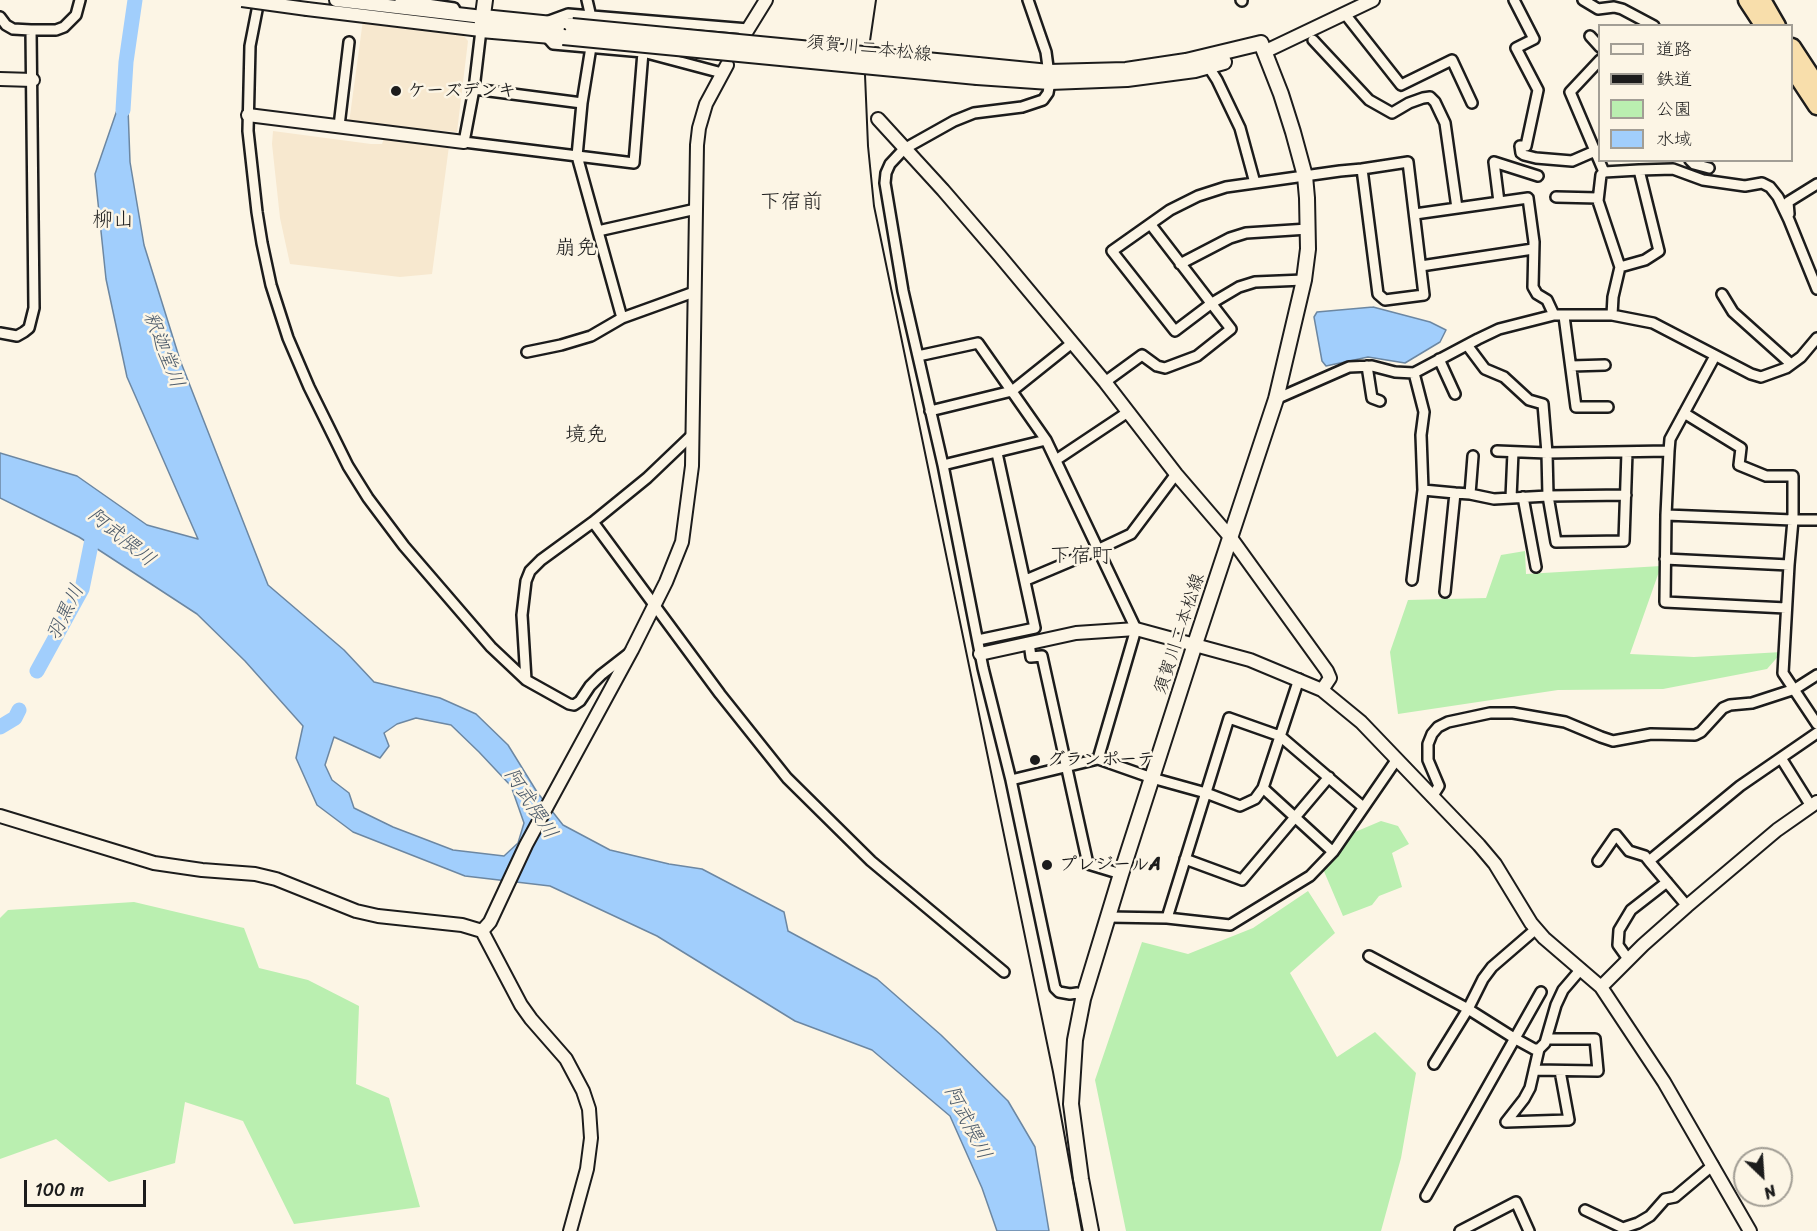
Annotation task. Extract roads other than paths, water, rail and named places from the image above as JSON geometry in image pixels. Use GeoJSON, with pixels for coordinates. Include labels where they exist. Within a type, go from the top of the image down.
{"type":"FeatureCollection","features":[{"type":"Feature","properties":{"kind":"highway"},"geometry":{"type":"LineString","coordinates":[[1747,0],[1763,24]]}},
{"type":"Feature","properties":{"kind":"highway"},"geometry":{"type":"LineString","coordinates":[[1762,0],[1776,24]]}},
{"type":"Feature","properties":{"kind":"highway"},"geometry":{"type":"LineString","coordinates":[[1793,50],[1817,85]]}},
{"type":"Feature","properties":{"kind":"highway"},"geometry":{"type":"LineString","coordinates":[[1793,71],[1817,106]]}},
{"type":"Feature","properties":{"kind":"main road"},"geometry":{"type":"LineString","coordinates":[[482,23],[485,0]]}},
{"type":"Feature","properties":{"kind":"main road","name":"須賀川二本松線"},"geometry":{"type":"LineString","coordinates":[[482,23],[978,71],[1127,80],[1208,66],[1262,47]]}},
{"type":"Feature","properties":{"kind":"main road","name":"須賀川二本松線"},"geometry":{"type":"LineString","coordinates":[[482,23],[517,25],[526,34],[544,29]]}},
{"type":"Feature","properties":{"kind":"main road","name":"須賀川二本松線"},"geometry":{"type":"LineString","coordinates":[[1050,77],[1126,70],[1262,47]]}},
{"type":"Feature","properties":{"kind":"main road","name":"須賀川二本松線"},"geometry":{"type":"LineString","coordinates":[[1091,1231],[1071,1104],[1075,1040],[1083,999],[1121,874],[1276,399],[1304,280],[1308,249],[1305,176],[1293,132],[1262,47]]}},
{"type":"Feature","properties":{"kind":"street"},"geometry":{"type":"LineString","coordinates":[[0,17],[6,25],[13,28],[56,30],[64,27],[76,15],[80,0]]}},
{"type":"Feature","properties":{"kind":"street"},"geometry":{"type":"LineString","coordinates":[[242,0],[307,9],[482,23]]}},
{"type":"Feature","properties":{"kind":"street"},"geometry":{"type":"LineString","coordinates":[[259,0],[250,46],[248,115],[257,212],[272,285],[288,338],[321,413],[348,466],[404,546],[491,647],[526,680],[574,705],[601,675],[632,650]]}},
{"type":"Feature","properties":{"kind":"street"},"geometry":{"type":"LineString","coordinates":[[336,0],[450,14],[482,23]]}},
{"type":"Feature","properties":{"kind":"street"},"geometry":{"type":"LineString","coordinates":[[400,0],[454,8],[450,14]]}},
{"type":"Feature","properties":{"kind":"street"},"geometry":{"type":"LineString","coordinates":[[587,0],[591,17]]}},
{"type":"Feature","properties":{"kind":"street"},"geometry":{"type":"LineString","coordinates":[[482,931],[490,922],[526,845],[632,650],[666,582],[682,542],[691,477],[697,146],[699,128],[706,104],[725,69],[643,52],[553,44],[544,29],[568,14],[747,32],[766,0]]}},
{"type":"Feature","properties":{"kind":"street"},"geometry":{"type":"LineString","coordinates":[[1028,0],[1046,52],[1050,77],[1048,93],[1043,100],[1022,107],[974,113],[954,121],[904,149],[890,164],[885,183],[895,253],[942,465],[980,654],[1011,780],[1055,988],[1059,992],[1077,993],[1083,999]]}},
{"type":"Feature","properties":{"kind":"street"},"geometry":{"type":"LineString","coordinates":[[1262,47],[1359,0]]}},
{"type":"Feature","properties":{"kind":"street"},"geometry":{"type":"LineString","coordinates":[[1262,47],[1345,14],[1373,0]]}},
{"type":"Feature","properties":{"kind":"street"},"geometry":{"type":"LineString","coordinates":[[1514,0],[1534,39],[1516,48],[1538,90],[1526,146],[1520,146],[1522,154],[1536,158],[1572,160],[1595,151]]}},
{"type":"Feature","properties":{"kind":"street"},"geometry":{"type":"LineString","coordinates":[[1583,0],[1598,9],[1614,7],[1622,9],[1651,24]]}},
{"type":"Feature","properties":{"kind":"street"},"geometry":{"type":"LineString","coordinates":[[1345,14],[1401,85],[1452,60],[1472,103]]}},
{"type":"Feature","properties":{"kind":"street"},"geometry":{"type":"LineString","coordinates":[[1632,24],[1638,16]]}},
{"type":"Feature","properties":{"kind":"street"},"geometry":{"type":"LineString","coordinates":[[465,142],[482,23]]}},
{"type":"Feature","properties":{"kind":"street"},"geometry":{"type":"LineString","coordinates":[[0,333],[17,336],[24,332],[29,328],[34,308],[31,30]]}},
{"type":"Feature","properties":{"kind":"street"},"geometry":{"type":"LineString","coordinates":[[1590,36],[1598,46]]}},
{"type":"Feature","properties":{"kind":"street"},"geometry":{"type":"LineString","coordinates":[[1313,40],[1369,100],[1392,113],[1423,98],[1430,97],[1435,102],[1445,123],[1456,208]]}},
{"type":"Feature","properties":{"kind":"street"},"geometry":{"type":"LineString","coordinates":[[339,126],[349,42]]}},
{"type":"Feature","properties":{"kind":"street"},"geometry":{"type":"LineString","coordinates":[[591,47],[577,156],[622,318]]}},
{"type":"Feature","properties":{"kind":"street"},"geometry":{"type":"LineString","coordinates":[[248,115],[634,164],[643,52]]}},
{"type":"Feature","properties":{"kind":"street"},"geometry":{"type":"LineString","coordinates":[[1598,61],[1570,93],[1598,158]]}},
{"type":"Feature","properties":{"kind":"street"},"geometry":{"type":"LineString","coordinates":[[1208,66],[1240,128],[1255,183]]}},
{"type":"Feature","properties":{"kind":"street"},"geometry":{"type":"LineString","coordinates":[[0,79],[33,80]]}},
{"type":"Feature","properties":{"kind":"street"},"geometry":{"type":"LineString","coordinates":[[474,89],[582,103]]}},
{"type":"Feature","properties":{"kind":"street"},"geometry":{"type":"LineString","coordinates":[[878,119],[943,190],[1072,343],[1176,474],[1231,538],[1327,671],[1330,678],[1323,690]]}},
{"type":"Feature","properties":{"kind":"street"},"geometry":{"type":"LineString","coordinates":[[1304,280],[1255,282],[1239,287],[1212,303],[1175,331],[1112,251],[1170,210],[1198,196],[1226,187],[1408,162],[1424,295],[1385,300],[1378,294],[1362,169]]}},
{"type":"Feature","properties":{"kind":"street"},"geometry":{"type":"LineString","coordinates":[[1499,202],[1494,162],[1538,176]]}},
{"type":"Feature","properties":{"kind":"street"},"geometry":{"type":"LineString","coordinates":[[1600,162],[1604,172]]}},
{"type":"Feature","properties":{"kind":"street"},"geometry":{"type":"LineString","coordinates":[[1692,162],[1709,168]]}},
{"type":"Feature","properties":{"kind":"street"},"geometry":{"type":"LineString","coordinates":[[1604,172],[1673,169],[1703,180],[1745,186],[1762,183],[1770,187],[1778,197],[1789,220],[1817,289]]}},
{"type":"Feature","properties":{"kind":"street"},"geometry":{"type":"LineString","coordinates":[[1620,267],[1645,260],[1659,251],[1639,170]]}},
{"type":"Feature","properties":{"kind":"street"},"geometry":{"type":"LineString","coordinates":[[1604,172],[1601,175],[1598,198],[1620,267],[1613,297],[1612,315]]}},
{"type":"Feature","properties":{"kind":"street"},"geometry":{"type":"LineString","coordinates":[[1789,220],[1788,202],[1817,184]]}},
{"type":"Feature","properties":{"kind":"street"},"geometry":{"type":"LineString","coordinates":[[1556,197],[1598,198]]}},
{"type":"Feature","properties":{"kind":"street"},"geometry":{"type":"LineString","coordinates":[[1415,214],[1528,198],[1534,242],[1533,287],[1559,316],[1576,407],[1608,406]]}},
{"type":"Feature","properties":{"kind":"street"},"geometry":{"type":"LineString","coordinates":[[598,231],[696,209]]}},
{"type":"Feature","properties":{"kind":"street"},"geometry":{"type":"LineString","coordinates":[[1104,382],[1142,355],[1157,366],[1165,368],[1197,356],[1231,329],[1151,225]]}},
{"type":"Feature","properties":{"kind":"street"},"geometry":{"type":"LineString","coordinates":[[1180,264],[1238,235],[1308,229]]}},
{"type":"Feature","properties":{"kind":"street"},"geometry":{"type":"LineString","coordinates":[[1420,266],[1533,249]]}},
{"type":"Feature","properties":{"kind":"street"},"geometry":{"type":"LineString","coordinates":[[527,352],[591,336],[622,318],[694,292]]}},
{"type":"Feature","properties":{"kind":"street"},"geometry":{"type":"LineString","coordinates":[[1722,294],[1733,312],[1791,364]]}},
{"type":"Feature","properties":{"kind":"street"},"geometry":{"type":"LineString","coordinates":[[1276,399],[1349,367],[1372,366],[1395,372],[1414,373],[1499,329],[1559,316],[1612,315],[1653,323],[1761,377],[1775,373],[1791,364],[1801,357],[1817,338]]}},
{"type":"Feature","properties":{"kind":"street"},"geometry":{"type":"LineString","coordinates":[[918,356],[978,343],[1046,440],[1136,629],[1098,759]]}},
{"type":"Feature","properties":{"kind":"street"},"geometry":{"type":"LineString","coordinates":[[930,411],[1012,391],[1072,343]]}},
{"type":"Feature","properties":{"kind":"street"},"geometry":{"type":"LineString","coordinates":[[1467,345],[1485,369],[1504,377],[1529,400],[1543,404],[1548,496],[1556,542],[1624,540],[1627,452]]}},
{"type":"Feature","properties":{"kind":"street"},"geometry":{"type":"LineString","coordinates":[[1715,356],[1670,439],[1665,602],[1786,608]]}},
{"type":"Feature","properties":{"kind":"street"},"geometry":{"type":"LineString","coordinates":[[1439,359],[1455,394]]}},
{"type":"Feature","properties":{"kind":"street"},"geometry":{"type":"LineString","coordinates":[[1570,366],[1605,365]]}},
{"type":"Feature","properties":{"kind":"street"},"geometry":{"type":"LineString","coordinates":[[1367,366],[1372,398],[1380,401]]}},
{"type":"Feature","properties":{"kind":"street"},"geometry":{"type":"LineString","coordinates":[[1412,580],[1423,490],[1421,435],[1424,412],[1414,373]]}},
{"type":"Feature","properties":{"kind":"street"},"geometry":{"type":"LineString","coordinates":[[1056,460],[1128,412]]}},
{"type":"Feature","properties":{"kind":"street"},"geometry":{"type":"LineString","coordinates":[[1684,413],[1741,448],[1739,465],[1766,476],[1793,476],[1793,520],[1783,673],[1817,724]]}},
{"type":"Feature","properties":{"kind":"street"},"geometry":{"type":"LineString","coordinates":[[526,680],[522,615],[526,581],[530,571],[647,478],[692,435]]}},
{"type":"Feature","properties":{"kind":"street"},"geometry":{"type":"LineString","coordinates":[[942,465],[1046,440]]}},
{"type":"Feature","properties":{"kind":"street"},"geometry":{"type":"LineString","coordinates":[[1497,451],[1547,453],[1669,451]]}},
{"type":"Feature","properties":{"kind":"street"},"geometry":{"type":"LineString","coordinates":[[1511,498],[1513,452]]}},
{"type":"Feature","properties":{"kind":"street"},"geometry":{"type":"LineString","coordinates":[[978,640],[1035,628],[1026,579],[996,453]]}},
{"type":"Feature","properties":{"kind":"street"},"geometry":{"type":"LineString","coordinates":[[1470,494],[1473,456]]}},
{"type":"Feature","properties":{"kind":"street"},"geometry":{"type":"LineString","coordinates":[[1026,579],[1131,534],[1176,474]]}},
{"type":"Feature","properties":{"kind":"street"},"geometry":{"type":"LineString","coordinates":[[1423,490],[1470,494],[1494,499],[1626,495]]}},
{"type":"Feature","properties":{"kind":"street"},"geometry":{"type":"LineString","coordinates":[[1445,592],[1455,493]]}},
{"type":"Feature","properties":{"kind":"street"},"geometry":{"type":"LineString","coordinates":[[1523,497],[1536,567]]}},
{"type":"Feature","properties":{"kind":"street"},"geometry":{"type":"LineString","coordinates":[[1666,515],[1817,520]]}},
{"type":"Feature","properties":{"kind":"street"},"geometry":{"type":"LineString","coordinates":[[593,522],[720,694],[787,778],[871,861],[1004,972]]}},
{"type":"Feature","properties":{"kind":"street"},"geometry":{"type":"LineString","coordinates":[[1665,559],[1789,565]]}},
{"type":"Feature","properties":{"kind":"street"},"geometry":{"type":"LineString","coordinates":[[980,654],[1076,633],[1136,629],[1250,660],[1323,690],[1361,722],[1495,864],[1536,929],[1601,987],[1664,1083],[1750,1231]]}},
{"type":"Feature","properties":{"kind":"street"},"geometry":{"type":"LineString","coordinates":[[1029,643],[1031,657],[1042,656],[1088,864],[1121,874]]}},
{"type":"Feature","properties":{"kind":"street"},"geometry":{"type":"LineString","coordinates":[[1432,797],[1439,786],[1428,760],[1428,744],[1438,727],[1448,722],[1490,713],[1513,713],[1565,722],[1613,741],[1651,734],[1695,735],[1730,705],[1752,703],[1795,690],[1817,675]]}},
{"type":"Feature","properties":{"kind":"street"},"geometry":{"type":"LineString","coordinates":[[1011,780],[1098,759],[1240,806],[1255,799],[1263,788],[1299,679]]}},
{"type":"Feature","properties":{"kind":"street"},"geometry":{"type":"LineString","coordinates":[[1167,918],[1229,718],[1280,736],[1363,807]]}},
{"type":"Feature","properties":{"kind":"street"},"geometry":{"type":"LineString","coordinates":[[1649,861],[1740,786],[1817,733]]}},
{"type":"Feature","properties":{"kind":"street"},"geometry":{"type":"LineString","coordinates":[[1601,987],[1628,959],[1778,830],[1815,808],[1781,758]]}},
{"type":"Feature","properties":{"kind":"street"},"geometry":{"type":"LineString","coordinates":[[1108,917],[1167,918],[1230,925],[1310,876],[1333,852],[1397,759]]}},
{"type":"Feature","properties":{"kind":"street"},"geometry":{"type":"LineString","coordinates":[[1185,860],[1242,880],[1329,777]]}},
{"type":"Feature","properties":{"kind":"street"},"geometry":{"type":"LineString","coordinates":[[1263,788],[1333,852]]}},
{"type":"Feature","properties":{"kind":"street"},"geometry":{"type":"LineString","coordinates":[[0,816],[154,863],[255,874],[276,879],[356,911],[378,916],[462,925],[482,931],[521,1005],[566,1059],[576,1076],[589,1109],[591,1138],[587,1169],[570,1231]]}},
{"type":"Feature","properties":{"kind":"street"},"geometry":{"type":"LineString","coordinates":[[1598,861],[1616,836],[1629,851],[1645,856],[1688,906]]}},
{"type":"Feature","properties":{"kind":"street"},"geometry":{"type":"LineString","coordinates":[[1628,959],[1618,945],[1619,930],[1630,910],[1667,882]]}},
{"type":"Feature","properties":{"kind":"street"},"geometry":{"type":"LineString","coordinates":[[1434,1064],[1492,967],[1536,929]]}},
{"type":"Feature","properties":{"kind":"street"},"geometry":{"type":"LineString","coordinates":[[1369,956],[1468,1009],[1534,1049],[1539,1048]]}},
{"type":"Feature","properties":{"kind":"street"},"geometry":{"type":"LineString","coordinates":[[1560,1071],[1569,1120],[1506,1122],[1530,1088],[1539,1048],[1547,1039],[1556,1005],[1563,990],[1581,969]]}},
{"type":"Feature","properties":{"kind":"street"},"geometry":{"type":"LineString","coordinates":[[1426,1196],[1541,992]]}},
{"type":"Feature","properties":{"kind":"street"},"geometry":{"type":"LineString","coordinates":[[1533,1070],[1598,1071],[1595,1039],[1547,1039]]}},
{"type":"Feature","properties":{"kind":"street"},"geometry":{"type":"LineString","coordinates":[[1586,1210],[1623,1228],[1638,1223],[1650,1216],[1665,1199],[1674,1197],[1713,1165]]}},
{"type":"Feature","properties":{"kind":"street"},"geometry":{"type":"LineString","coordinates":[[1460,1231],[1516,1202],[1529,1231]]}},
{"type":"Feature","properties":{"kind":"street"},"geometry":{"type":"LineString","coordinates":[[1477,1221],[1481,1231]]}},
{"type":"Feature","properties":{"kind":"water","name":"阿武隈川"},"geometry":{"type":"Polygon","coordinates":[[[127,81],[130,162],[144,245],[180,360],[268,585],[344,650],[374,682],[440,698],[476,714],[508,745],[537,792],[563,825],[610,850],[702,869],[784,912],[788,931],[877,979],[941,1035],[1008,1101],[1035,1147],[1049,1231],[997,1231],[982,1188],[950,1116],[872,1050],[795,1021],[657,936],[550,886],[465,876],[353,832],[317,805],[296,758],[303,726],[245,661],[197,614],[79,537],[0,498],[0,453],[77,476],[147,525],[198,539],[127,377],[106,279],[95,174],[127,81]],[[416,718],[397,724],[384,733],[389,746],[380,758],[334,737],[325,765],[332,780],[349,793],[354,808],[393,827],[453,850],[504,856],[518,843],[524,823],[511,786],[451,725],[416,718]]]}},
{"type":"Feature","properties":{"kind":"water"},"geometry":{"type":"Polygon","coordinates":[[[1373,307],[1430,322],[1446,330],[1440,342],[1405,363],[1368,357],[1326,366],[1322,361],[1314,317],[1317,312],[1373,307]]]}},
{"type":"Feature","properties":{"kind":"waterway","name":"釈迦堂川"},"geometry":{"type":"LineString","coordinates":[[123,110],[126,62],[135,0]]}},
{"type":"Feature","properties":{"kind":"waterway","name":"羽黒川"},"geometry":{"type":"LineString","coordinates":[[37,671],[82,589],[95,525]]}},
{"type":"Feature","properties":{"kind":"waterway","name":"羽黒川"},"geometry":{"type":"LineString","coordinates":[[0,727],[15,718],[19,710]]}},
{"type":"Feature","properties":{"kind":"railway"},"geometry":{"type":"LineString","coordinates":[[876,0],[865,75],[868,146],[874,206],[1053,1072],[1082,1231]]}},
{"type":"Feature","properties":{"kind":"place","name":"ケーズデンキ"},"geometry":{"type":"Point","coordinates":[396,91]}},
{"type":"Feature","properties":{"kind":"place","name":"グランポーテ"},"geometry":{"type":"Point","coordinates":[1035,760]}},
{"type":"Feature","properties":{"kind":"place","name":"プレジールA"},"geometry":{"type":"Point","coordinates":[1047,865]}},
{"type":"Feature","properties":{"kind":"district","name":"下宿前"},"geometry":{"type":"Point","coordinates":[791,203]}},
{"type":"Feature","properties":{"kind":"district","name":"柳山"},"geometry":{"type":"Point","coordinates":[113,221]}},
{"type":"Feature","properties":{"kind":"district","name":"崩免"},"geometry":{"type":"Point","coordinates":[576,249]}},
{"type":"Feature","properties":{"kind":"district","name":"境免"},"geometry":{"type":"Point","coordinates":[586,436]}},
{"type":"Feature","properties":{"kind":"district","name":"下宿町"},"geometry":{"type":"Point","coordinates":[1081,557]}}]}
